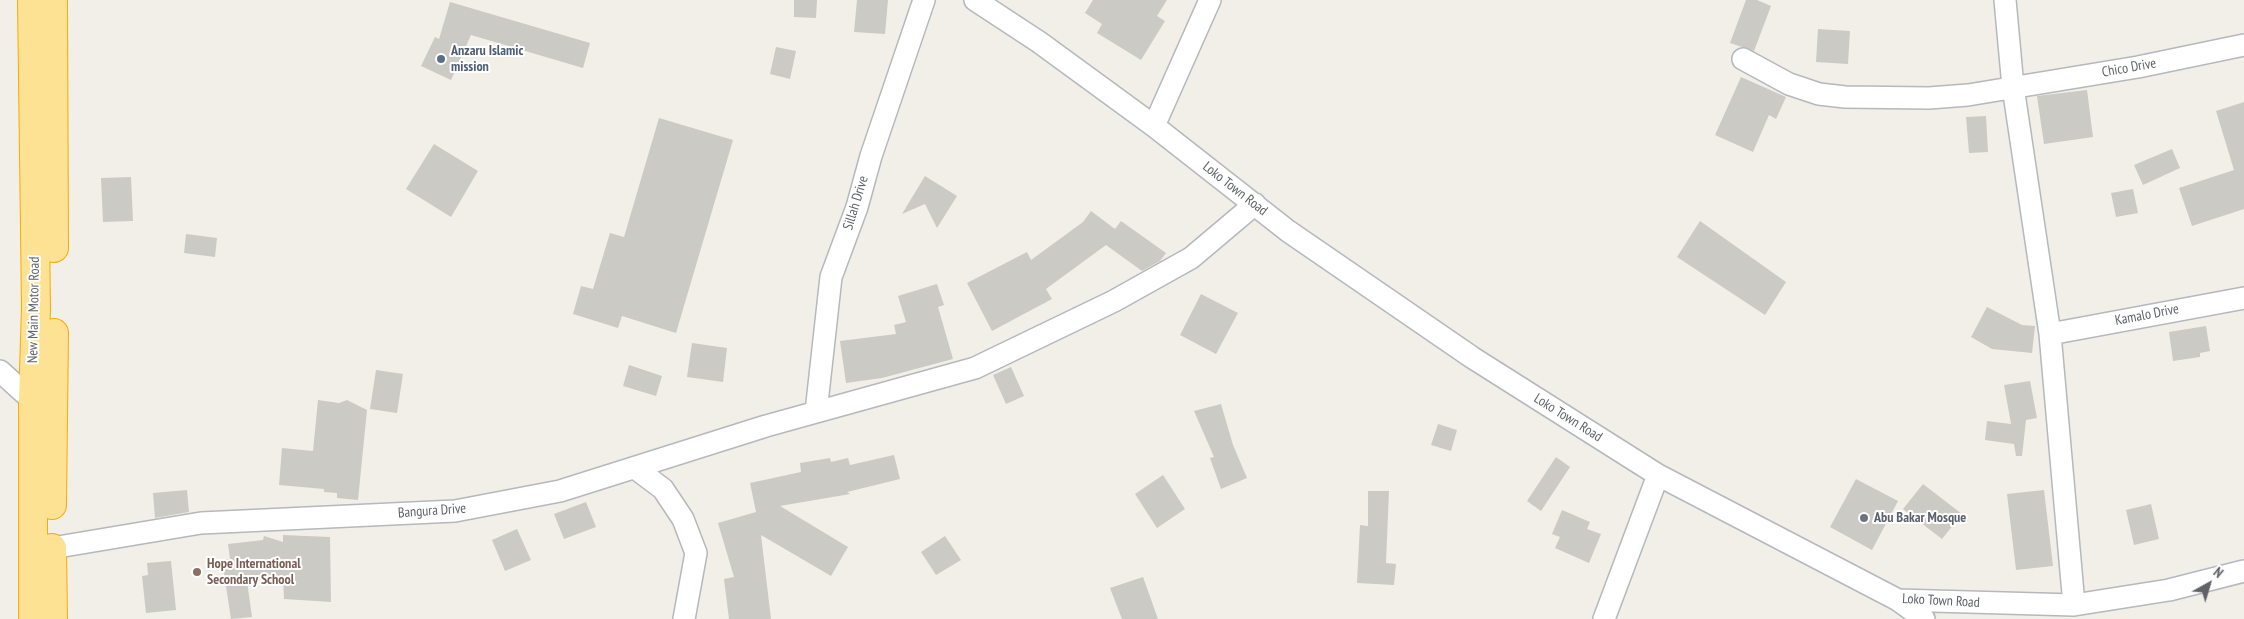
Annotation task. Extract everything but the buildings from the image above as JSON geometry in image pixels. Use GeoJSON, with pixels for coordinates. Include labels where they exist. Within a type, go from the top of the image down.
{"type":"FeatureCollection","features":[{"type":"Feature","properties":{"kind":"highway","name":"New Main Motor Road"},"geometry":{"type":"LineString","coordinates":[[32,0],[36,308],[32,401],[33,619]]}},
{"type":"Feature","properties":{"kind":"highway","name":"New Main Motor Road"},"geometry":{"type":"LineString","coordinates":[[53,0],[53,619]]}},
{"type":"Feature","properties":{"kind":"street","name":"Sillah Drive"},"geometry":{"type":"LineString","coordinates":[[816,412],[830,277],[857,207],[871,156],[924,0]]}},
{"type":"Feature","properties":{"kind":"street","name":"Loko Town Road"},"geometry":{"type":"LineString","coordinates":[[975,0],[1039,42],[1154,126],[1288,231],[1472,358],[1658,475],[1898,600],[2074,605],[2169,590],[2244,571]]}},
{"type":"Feature","properties":{"kind":"street"},"geometry":{"type":"LineString","coordinates":[[1154,126],[1210,0]]}},
{"type":"Feature","properties":{"kind":"street"},"geometry":{"type":"LineString","coordinates":[[2005,0],[2013,87],[2050,334],[2074,605]]}},
{"type":"Feature","properties":{"kind":"street","name":"Chico Drive"},"geometry":{"type":"LineString","coordinates":[[1743,59],[1805,90],[1845,97],[1929,98],[1968,95],[2138,67],[2244,45]]}},
{"type":"Feature","properties":{"kind":"street","name":"Bangura Drive"},"geometry":{"type":"LineString","coordinates":[[52,548],[201,523],[455,511],[560,491],[816,412],[975,368],[1023,346],[1071,320],[1114,301],[1191,258],[1255,204]]}},
{"type":"Feature","properties":{"kind":"street","name":"Kamalo Drive"},"geometry":{"type":"LineString","coordinates":[[2050,334],[2244,298]]}},
{"type":"Feature","properties":{"kind":"street"},"geometry":{"type":"LineString","coordinates":[[0,371],[32,401]]}},
{"type":"Feature","properties":{"kind":"street"},"geometry":{"type":"LineString","coordinates":[[635,468],[664,489],[683,519],[696,553],[684,619]]}},
{"type":"Feature","properties":{"kind":"street"},"geometry":{"type":"LineString","coordinates":[[1604,619],[1658,475]]}},
{"type":"Feature","properties":{"kind":"street"},"geometry":{"type":"LineString","coordinates":[[1898,600],[1924,619]]}},
{"type":"Feature","properties":{"kind":"place","name":"Anzaru Islamic mission"},"geometry":{"type":"Point","coordinates":[441,59]}},
{"type":"Feature","properties":{"kind":"place","name":"Abu Bakar Mosque"},"geometry":{"type":"Point","coordinates":[1864,518]}},
{"type":"Feature","properties":{"kind":"place","name":"Hope International Secondary School"},"geometry":{"type":"Point","coordinates":[197,572]}}]}
